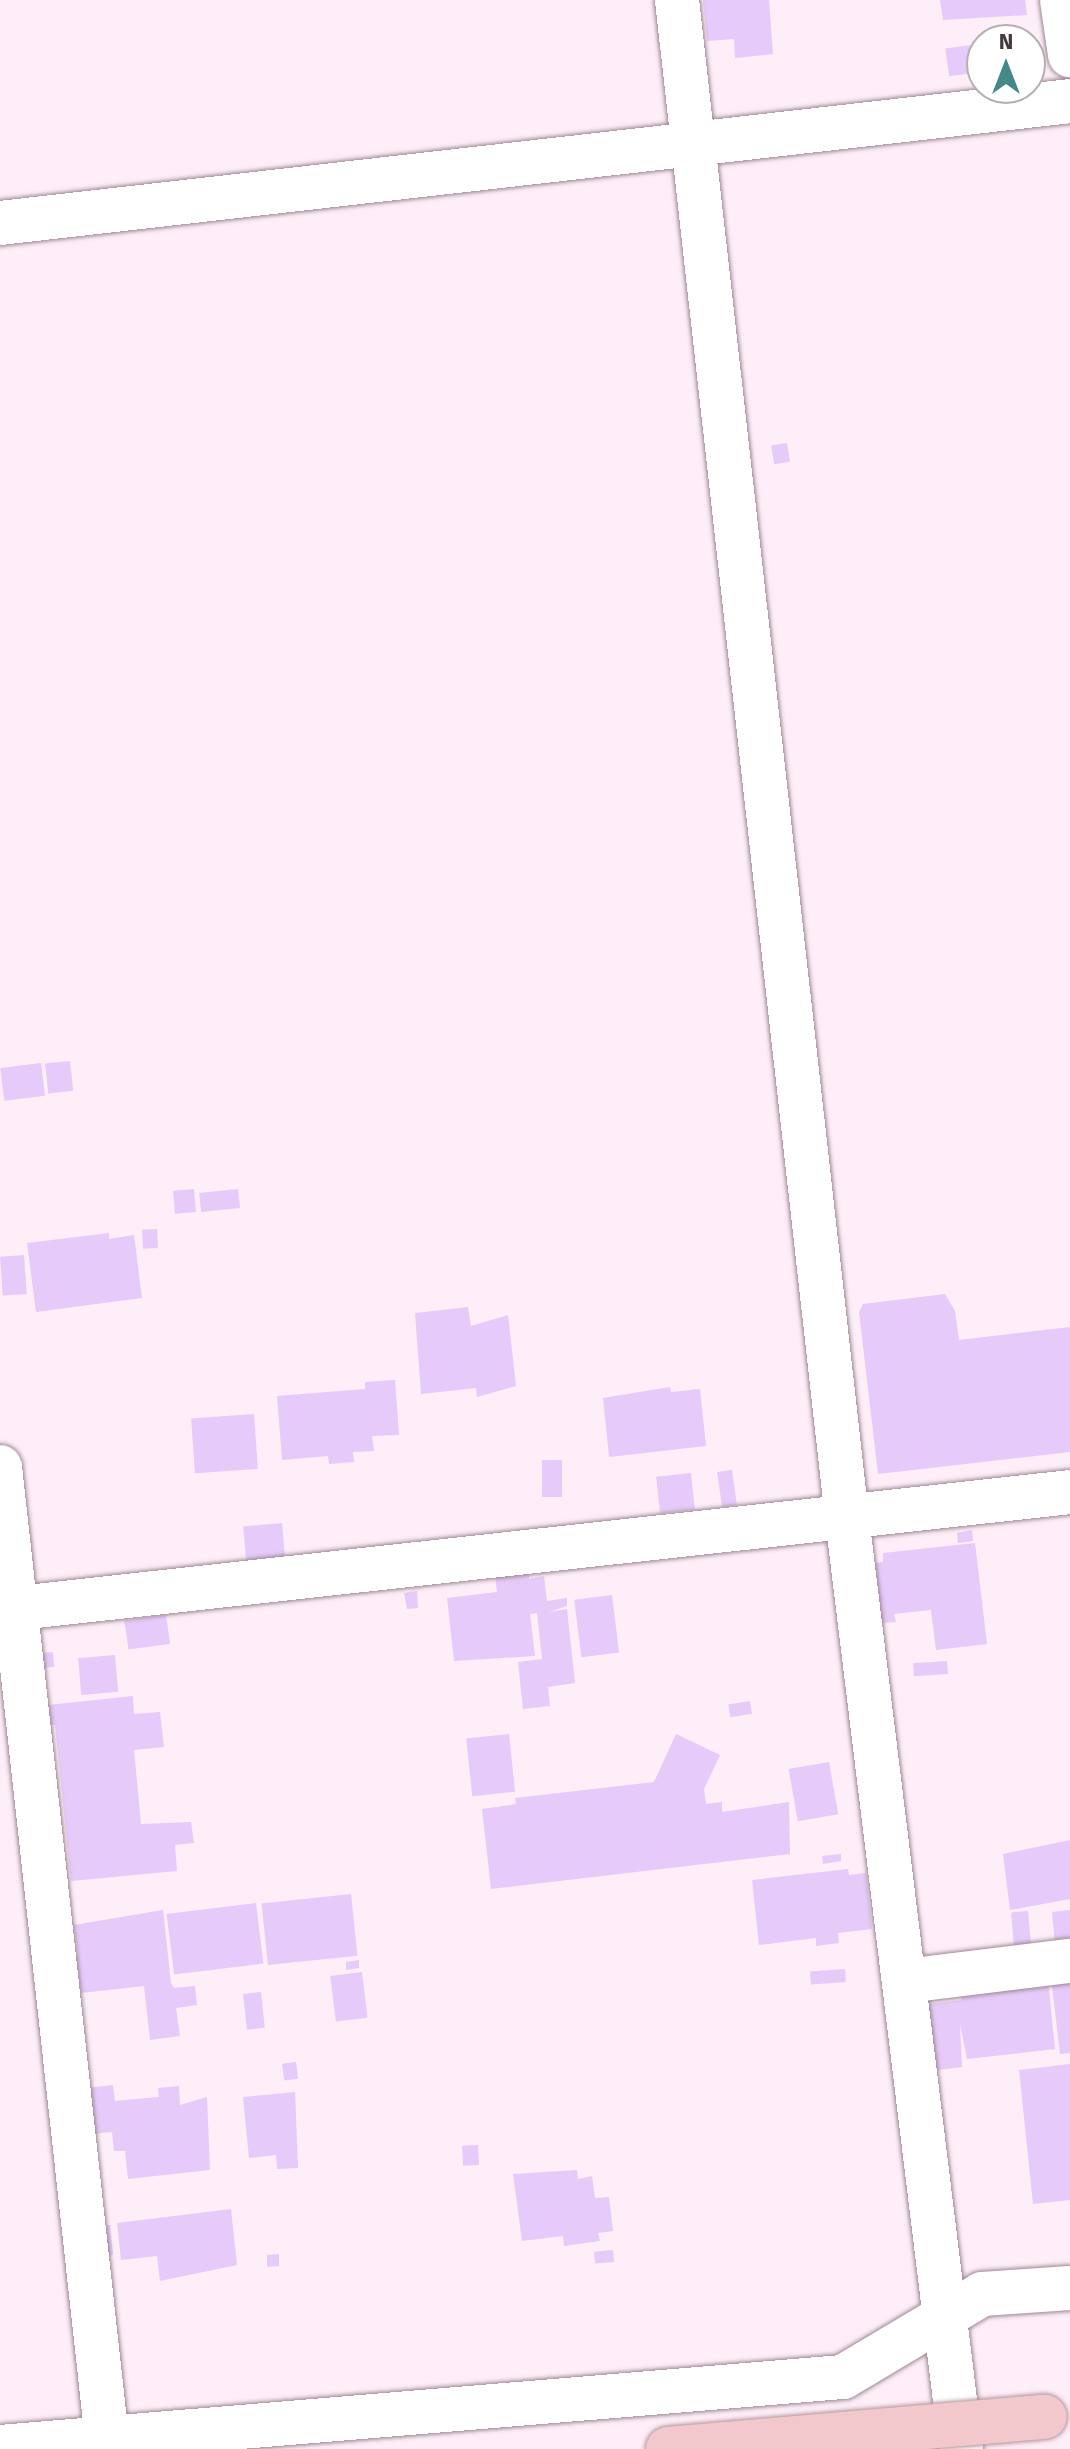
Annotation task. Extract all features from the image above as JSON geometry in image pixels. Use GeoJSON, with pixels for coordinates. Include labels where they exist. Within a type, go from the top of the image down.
{"type":"FeatureCollection","features":[{"type":"Feature","properties":{"kind":"highway"},"geometry":{"type":"LineString","coordinates":[[668,2449],[1045,2417]]}},
{"type":"Feature","properties":{"kind":"street"},"geometry":{"type":"LineString","coordinates":[[677,0],[847,1518],[961,2449]]}},
{"type":"Feature","properties":{"kind":"street"},"geometry":{"type":"LineString","coordinates":[[1062,0],[1070,55]]}},
{"type":"Feature","properties":{"kind":"street"},"geometry":{"type":"LineString","coordinates":[[0,223],[1070,101]]}},
{"type":"Feature","properties":{"kind":"street"},"geometry":{"type":"LineString","coordinates":[[0,1467],[8,1609],[108,2444]]}},
{"type":"Feature","properties":{"kind":"street"},"geometry":{"type":"LineString","coordinates":[[8,1609],[1070,1492]]}},
{"type":"Feature","properties":{"kind":"street"},"geometry":{"type":"LineString","coordinates":[[906,1981],[1070,1961]]}},
{"type":"Feature","properties":{"kind":"street"},"geometry":{"type":"LineString","coordinates":[[0,2447],[108,2444],[843,2377],[982,2294],[1070,2288]]}},
{"type":"Feature","properties":{"kind":"building"},"geometry":{"type":"Polygon","coordinates":[[[703,0],[769,0],[773,54],[735,58],[734,39],[707,41],[703,0]]]}},
{"type":"Feature","properties":{"kind":"building"},"geometry":{"type":"Polygon","coordinates":[[[940,0],[1025,0],[1027,15],[943,20],[940,0]]]}},
{"type":"Feature","properties":{"kind":"building"},"geometry":{"type":"Polygon","coordinates":[[[966,46],[966,74],[949,76],[945,49],[966,46]]]}},
{"type":"Feature","properties":{"kind":"building"},"geometry":{"type":"Polygon","coordinates":[[[787,443],[790,462],[774,464],[771,446],[787,443]]]}},
{"type":"Feature","properties":{"kind":"building"},"geometry":{"type":"Polygon","coordinates":[[[70,1061],[73,1091],[48,1093],[45,1064],[70,1061]]]}},
{"type":"Feature","properties":{"kind":"building"},"geometry":{"type":"Polygon","coordinates":[[[41,1063],[45,1096],[4,1101],[0,1068],[41,1063]]]}},
{"type":"Feature","properties":{"kind":"building"},"geometry":{"type":"Polygon","coordinates":[[[194,1189],[196,1212],[175,1214],[173,1191],[194,1189]]]}},
{"type":"Feature","properties":{"kind":"building"},"geometry":{"type":"Polygon","coordinates":[[[238,1189],[240,1208],[201,1212],[199,1193],[238,1189]]]}},
{"type":"Feature","properties":{"kind":"building"},"geometry":{"type":"Polygon","coordinates":[[[157,1229],[158,1248],[143,1249],[142,1230],[157,1229]]]}},
{"type":"Feature","properties":{"kind":"building"},"geometry":{"type":"Polygon","coordinates":[[[109,1233],[109,1239],[134,1235],[142,1298],[36,1312],[27,1243],[109,1233]]]}},
{"type":"Feature","properties":{"kind":"building"},"geometry":{"type":"Polygon","coordinates":[[[24,1255],[27,1294],[3,1296],[0,1257],[24,1255]]]}},
{"type":"Feature","properties":{"kind":"building"},"geometry":{"type":"Polygon","coordinates":[[[945,1294],[955,1311],[959,1340],[1070,1327],[1070,1452],[878,1474],[859,1312],[863,1304],[945,1294]]]}},
{"type":"Feature","properties":{"kind":"building"},"geometry":{"type":"Polygon","coordinates":[[[468,1307],[471,1326],[508,1315],[516,1386],[477,1397],[476,1388],[421,1394],[415,1313],[468,1307]]]}},
{"type":"Feature","properties":{"kind":"building"},"geometry":{"type":"Polygon","coordinates":[[[395,1380],[399,1435],[372,1436],[374,1451],[353,1452],[354,1462],[329,1464],[328,1456],[282,1460],[277,1396],[365,1389],[365,1382],[395,1380]]]}},
{"type":"Feature","properties":{"kind":"building"},"geometry":{"type":"Polygon","coordinates":[[[670,1387],[671,1392],[700,1389],[706,1446],[609,1457],[603,1398],[670,1387]]]}},
{"type":"Feature","properties":{"kind":"building"},"geometry":{"type":"Polygon","coordinates":[[[254,1414],[258,1469],[195,1473],[191,1418],[254,1414]]]}},
{"type":"Feature","properties":{"kind":"building"},"geometry":{"type":"Polygon","coordinates":[[[542,1460],[562,1460],[562,1497],[542,1497],[542,1460]]]}},
{"type":"Feature","properties":{"kind":"building"},"geometry":{"type":"Polygon","coordinates":[[[732,1470],[737,1505],[722,1507],[717,1472],[732,1470]]]}},
{"type":"Feature","properties":{"kind":"building"},"geometry":{"type":"Polygon","coordinates":[[[691,1473],[695,1510],[660,1513],[656,1477],[691,1473]]]}},
{"type":"Feature","properties":{"kind":"building"},"geometry":{"type":"Polygon","coordinates":[[[282,1523],[285,1557],[246,1560],[243,1526],[282,1523]]]}},
{"type":"Feature","properties":{"kind":"building"},"geometry":{"type":"Polygon","coordinates":[[[972,1530],[973,1541],[958,1543],[957,1533],[972,1530]]]}},
{"type":"Feature","properties":{"kind":"building"},"geometry":{"type":"Polygon","coordinates":[[[975,1543],[987,1644],[936,1650],[931,1610],[894,1614],[896,1622],[880,1623],[874,1563],[883,1562],[883,1553],[975,1543]]]}},
{"type":"Feature","properties":{"kind":"building"},"geometry":{"type":"Polygon","coordinates":[[[530,1565],[529,1579],[544,1576],[547,1601],[567,1598],[567,1606],[549,1612],[567,1609],[575,1683],[548,1687],[550,1706],[523,1709],[518,1662],[542,1659],[537,1613],[530,1614],[535,1656],[454,1661],[447,1598],[497,1592],[494,1569],[530,1565]]]}},
{"type":"Feature","properties":{"kind":"building"},"geometry":{"type":"Polygon","coordinates":[[[417,1591],[418,1608],[407,1609],[404,1593],[417,1591]]]}},
{"type":"Feature","properties":{"kind":"building"},"geometry":{"type":"Polygon","coordinates":[[[612,1595],[619,1653],[581,1657],[574,1600],[612,1595]]]}},
{"type":"Feature","properties":{"kind":"building"},"geometry":{"type":"Polygon","coordinates":[[[166,1615],[170,1644],[128,1650],[124,1621],[166,1615]]]}},
{"type":"Feature","properties":{"kind":"building"},"geometry":{"type":"Polygon","coordinates":[[[53,1652],[54,1667],[39,1668],[38,1653],[53,1652]]]}},
{"type":"Feature","properties":{"kind":"building"},"geometry":{"type":"Polygon","coordinates":[[[115,1655],[118,1692],[81,1695],[78,1658],[115,1655]]]}},
{"type":"Feature","properties":{"kind":"building"},"geometry":{"type":"Polygon","coordinates":[[[947,1661],[948,1674],[914,1676],[913,1663],[947,1661]]]}},
{"type":"Feature","properties":{"kind":"building"},"geometry":{"type":"Polygon","coordinates":[[[133,1696],[134,1714],[160,1712],[164,1747],[134,1750],[141,1824],[191,1822],[194,1843],[175,1845],[177,1871],[71,1881],[55,1725],[51,1725],[48,1705],[133,1696]]]}},
{"type":"Feature","properties":{"kind":"building"},"geometry":{"type":"Polygon","coordinates":[[[750,1701],[752,1714],[730,1717],[728,1704],[750,1701]]]}},
{"type":"Feature","properties":{"kind":"building"},"geometry":{"type":"Polygon","coordinates":[[[509,1734],[515,1792],[472,1796],[466,1738],[509,1734]]]}},
{"type":"Feature","properties":{"kind":"building"},"geometry":{"type":"Polygon","coordinates":[[[676,1734],[720,1755],[704,1789],[706,1804],[722,1802],[722,1812],[789,1802],[790,1854],[491,1889],[482,1809],[516,1804],[515,1798],[654,1782],[676,1734]]]}},
{"type":"Feature","properties":{"kind":"building"},"geometry":{"type":"Polygon","coordinates":[[[829,1762],[838,1814],[798,1821],[789,1769],[829,1762]]]}},
{"type":"Feature","properties":{"kind":"building"},"geometry":{"type":"Polygon","coordinates":[[[1070,1840],[1070,1899],[1010,1910],[1003,1854],[1070,1840]]]}},
{"type":"Feature","properties":{"kind":"building"},"geometry":{"type":"Polygon","coordinates":[[[841,1854],[841,1861],[823,1864],[822,1856],[841,1854]]]}},
{"type":"Feature","properties":{"kind":"building"},"geometry":{"type":"Polygon","coordinates":[[[848,1869],[849,1875],[866,1873],[872,1929],[838,1933],[839,1943],[816,1946],[816,1938],[759,1945],[752,1880],[848,1869]]]}},
{"type":"Feature","properties":{"kind":"building"},"geometry":{"type":"Polygon","coordinates":[[[351,1894],[357,1956],[268,1965],[261,1903],[351,1894]]]}},
{"type":"Feature","properties":{"kind":"building"},"geometry":{"type":"Polygon","coordinates":[[[256,1903],[263,1964],[174,1975],[167,1914],[256,1903]]]}},
{"type":"Feature","properties":{"kind":"building"},"geometry":{"type":"Polygon","coordinates":[[[163,1910],[171,1983],[174,1988],[195,1986],[197,2005],[176,2008],[180,2036],[150,2040],[144,1986],[81,1993],[78,1972],[70,1972],[69,1956],[78,1956],[74,1925],[163,1910]]]}},
{"type":"Feature","properties":{"kind":"building"},"geometry":{"type":"Polygon","coordinates":[[[1070,1910],[1070,1943],[1055,1945],[1052,1912],[1070,1910]]]}},
{"type":"Feature","properties":{"kind":"building"},"geometry":{"type":"Polygon","coordinates":[[[1028,1911],[1031,1946],[1014,1947],[1011,1912],[1028,1911]]]}},
{"type":"Feature","properties":{"kind":"building"},"geometry":{"type":"Polygon","coordinates":[[[359,1960],[359,1968],[346,1970],[346,1962],[359,1960]]]}},
{"type":"Feature","properties":{"kind":"building"},"geometry":{"type":"Polygon","coordinates":[[[845,1969],[846,1982],[811,1984],[810,1971],[845,1969]]]}},
{"type":"Feature","properties":{"kind":"building"},"geometry":{"type":"Polygon","coordinates":[[[362,1972],[368,2018],[336,2022],[330,1976],[362,1972]]]}},
{"type":"Feature","properties":{"kind":"building"},"geometry":{"type":"Polygon","coordinates":[[[1070,1975],[1070,2053],[1060,2054],[1051,1977],[1070,1975]]]}},
{"type":"Feature","properties":{"kind":"building"},"geometry":{"type":"Polygon","coordinates":[[[1048,1979],[1055,2049],[967,2059],[960,2024],[962,2067],[929,2071],[922,2005],[961,2000],[961,1991],[1048,1979]]]}},
{"type":"Feature","properties":{"kind":"building"},"geometry":{"type":"Polygon","coordinates":[[[261,1992],[265,2028],[247,2030],[243,1994],[261,1992]]]}},
{"type":"Feature","properties":{"kind":"building"},"geometry":{"type":"Polygon","coordinates":[[[296,2062],[298,2079],[284,2081],[282,2064],[296,2062]]]}},
{"type":"Feature","properties":{"kind":"building"},"geometry":{"type":"Polygon","coordinates":[[[1070,2064],[1070,2200],[1033,2204],[1019,2070],[1070,2064]]]}},
{"type":"Feature","properties":{"kind":"building"},"geometry":{"type":"Polygon","coordinates":[[[113,2085],[115,2101],[159,2097],[158,2088],[179,2086],[180,2105],[207,2097],[210,2170],[128,2179],[125,2151],[114,2151],[112,2132],[91,2134],[87,2088],[113,2085]]]}},
{"type":"Feature","properties":{"kind":"building"},"geometry":{"type":"Polygon","coordinates":[[[295,2092],[298,2168],[277,2169],[276,2155],[249,2158],[243,2097],[295,2092]]]}},
{"type":"Feature","properties":{"kind":"building"},"geometry":{"type":"Polygon","coordinates":[[[478,2145],[479,2165],[463,2166],[462,2146],[478,2145]]]}},
{"type":"Feature","properties":{"kind":"building"},"geometry":{"type":"Polygon","coordinates":[[[577,2170],[578,2179],[592,2176],[595,2198],[609,2197],[613,2231],[598,2233],[600,2241],[564,2246],[563,2236],[522,2241],[513,2174],[577,2170]]]}},
{"type":"Feature","properties":{"kind":"building"},"geometry":{"type":"Polygon","coordinates":[[[231,2209],[237,2265],[160,2281],[157,2256],[121,2260],[117,2223],[231,2209]]]}},
{"type":"Feature","properties":{"kind":"building"},"geometry":{"type":"Polygon","coordinates":[[[110,2225],[113,2255],[100,2256],[97,2226],[110,2225]]]}},
{"type":"Feature","properties":{"kind":"building"},"geometry":{"type":"Polygon","coordinates":[[[613,2250],[614,2262],[595,2264],[594,2252],[613,2250]]]}},
{"type":"Feature","properties":{"kind":"building"},"geometry":{"type":"Polygon","coordinates":[[[279,2254],[279,2266],[267,2267],[267,2255],[279,2254]]]}}]}
